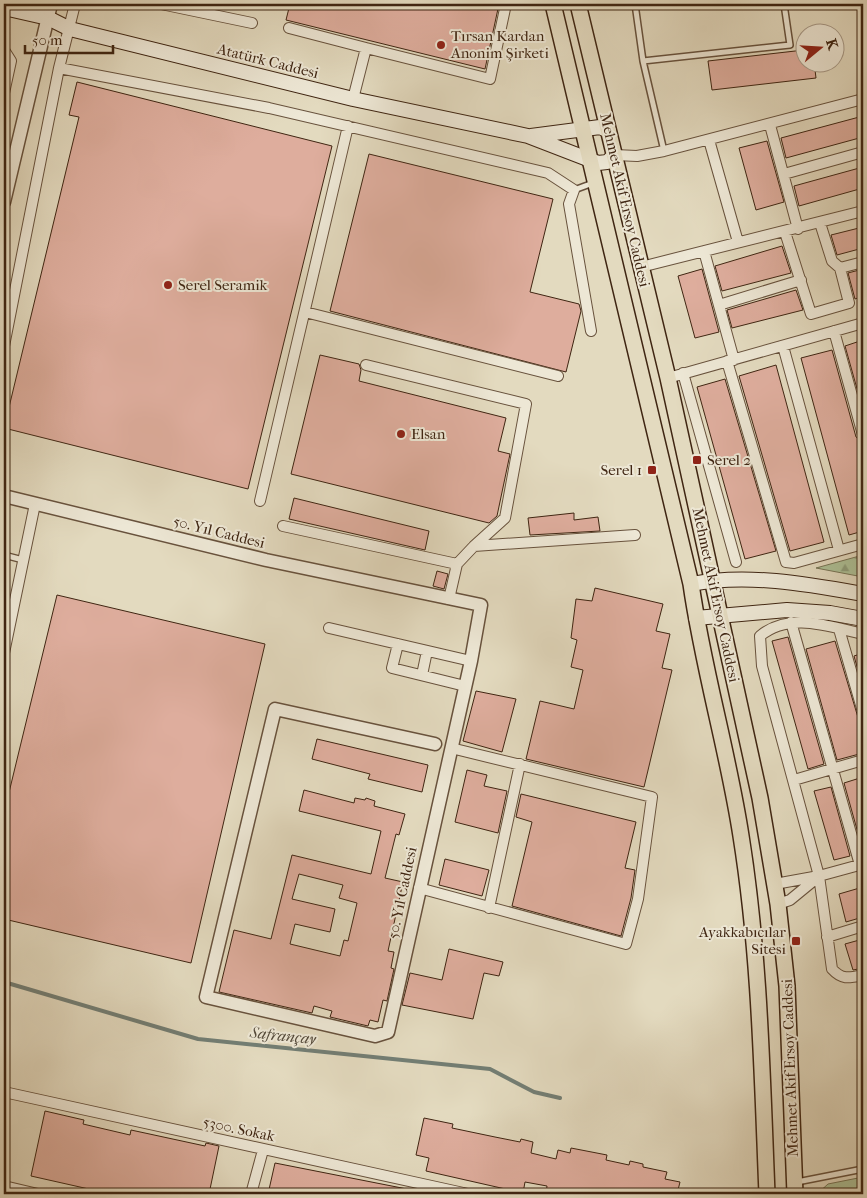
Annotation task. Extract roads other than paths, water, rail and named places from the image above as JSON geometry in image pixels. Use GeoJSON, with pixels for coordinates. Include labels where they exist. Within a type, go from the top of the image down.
{"type":"FeatureCollection","features":[{"type":"Feature","properties":{"kind":"main road","name":"Mehmet Akif Ersoy Caddesi"},"geometry":{"type":"LineString","coordinates":[[552,4],[691,584],[696,618],[731,773],[752,915],[759,987],[767,1194]]}},
{"type":"Feature","properties":{"kind":"main road","name":"Mehmet Akif Ersoy Caddesi"},"geometry":{"type":"LineString","coordinates":[[578,4],[668,378],[758,788],[778,904],[787,986],[795,1188]]}},
{"type":"Feature","properties":{"kind":"main road","name":"Atatürk Caddesi"},"geometry":{"type":"LineString","coordinates":[[4,8],[48,18],[70,29],[353,99],[528,136]]}},
{"type":"Feature","properties":{"kind":"main road"},"geometry":{"type":"LineString","coordinates":[[528,136],[581,128],[600,127],[609,130]]}},
{"type":"Feature","properties":{"kind":"main road"},"geometry":{"type":"LineString","coordinates":[[528,136],[588,160],[602,163],[615,155]]}},
{"type":"Feature","properties":{"kind":"main road"},"geometry":{"type":"LineString","coordinates":[[691,584],[713,579],[810,584],[863,594]]}},
{"type":"Feature","properties":{"kind":"main road"},"geometry":{"type":"LineString","coordinates":[[696,618],[786,610],[830,613],[863,619]]}},
{"type":"Feature","properties":{"kind":"street"},"geometry":{"type":"LineString","coordinates":[[4,202],[51,4]]}},
{"type":"Feature","properties":{"kind":"street"},"geometry":{"type":"LineString","coordinates":[[4,346],[59,68],[75,4]]}},
{"type":"Feature","properties":{"kind":"street"},"geometry":{"type":"LineString","coordinates":[[161,4],[252,23]]}},
{"type":"Feature","properties":{"kind":"street"},"geometry":{"type":"LineString","coordinates":[[290,28],[490,79],[506,4]]}},
{"type":"Feature","properties":{"kind":"street"},"geometry":{"type":"LineString","coordinates":[[353,99],[366,48]]}},
{"type":"Feature","properties":{"kind":"street"},"geometry":{"type":"LineString","coordinates":[[4,50],[11,61],[4,93]]}},
{"type":"Feature","properties":{"kind":"street"},"geometry":{"type":"LineString","coordinates":[[59,68],[269,108],[548,173],[574,190],[569,204],[591,331]]}},
{"type":"Feature","properties":{"kind":"street"},"geometry":{"type":"LineString","coordinates":[[615,155],[637,156],[664,151],[770,125],[863,99]]}},
{"type":"Feature","properties":{"kind":"street"},"geometry":{"type":"LineString","coordinates":[[770,125],[798,229]]}},
{"type":"Feature","properties":{"kind":"street"},"geometry":{"type":"LineString","coordinates":[[260,501],[348,126]]}},
{"type":"Feature","properties":{"kind":"street"},"geometry":{"type":"LineString","coordinates":[[709,140],[738,242]]}},
{"type":"Feature","properties":{"kind":"street"},"geometry":{"type":"LineString","coordinates":[[784,174],[863,152]]}},
{"type":"Feature","properties":{"kind":"street"},"geometry":{"type":"LineString","coordinates":[[641,267],[798,229],[863,211]]}},
{"type":"Feature","properties":{"kind":"street"},"geometry":{"type":"LineString","coordinates":[[786,232],[811,314],[849,303],[840,268],[832,261],[820,223]]}},
{"type":"Feature","properties":{"kind":"street"},"geometry":{"type":"LineString","coordinates":[[704,251],[719,305],[730,360],[786,562],[794,563],[863,544]]}},
{"type":"Feature","properties":{"kind":"street"},"geometry":{"type":"LineString","coordinates":[[840,268],[863,262]]}},
{"type":"Feature","properties":{"kind":"street"},"geometry":{"type":"LineString","coordinates":[[719,305],[801,280]]}},
{"type":"Feature","properties":{"kind":"street"},"geometry":{"type":"LineString","coordinates":[[304,312],[558,376]]}},
{"type":"Feature","properties":{"kind":"street"},"geometry":{"type":"LineString","coordinates":[[668,378],[863,323]]}},
{"type":"Feature","properties":{"kind":"street"},"geometry":{"type":"LineString","coordinates":[[834,331],[863,435]]}},
{"type":"Feature","properties":{"kind":"street"},"geometry":{"type":"LineString","coordinates":[[782,346],[839,550]]}},
{"type":"Feature","properties":{"kind":"street"},"geometry":{"type":"LineString","coordinates":[[366,365],[526,404],[505,518],[457,564],[449,599]]}},
{"type":"Feature","properties":{"kind":"street"},"geometry":{"type":"LineString","coordinates":[[683,373],[736,562]]}},
{"type":"Feature","properties":{"kind":"street","name":"50. Yıl Caddesi"},"geometry":{"type":"LineString","coordinates":[[4,496],[266,560],[481,605],[465,686],[388,1032],[375,1036],[206,997],[275,709],[436,744]]}},
{"type":"Feature","properties":{"kind":"street"},"geometry":{"type":"LineString","coordinates":[[4,653],[35,504]]}},
{"type":"Feature","properties":{"kind":"street"},"geometry":{"type":"LineString","coordinates":[[284,526],[457,564]]}},
{"type":"Feature","properties":{"kind":"street"},"geometry":{"type":"LineString","coordinates":[[474,546],[635,535]]}},
{"type":"Feature","properties":{"kind":"street"},"geometry":{"type":"LineString","coordinates":[[863,634],[799,621],[791,622],[760,636],[762,666],[819,876],[832,969],[839,976],[847,979],[863,975]]}},
{"type":"Feature","properties":{"kind":"street"},"geometry":{"type":"LineString","coordinates":[[775,884],[819,876],[862,864],[791,622]]}},
{"type":"Feature","properties":{"kind":"street"},"geometry":{"type":"LineString","coordinates":[[329,628],[470,661]]}},
{"type":"Feature","properties":{"kind":"street"},"geometry":{"type":"LineString","coordinates":[[839,629],[863,712]]}},
{"type":"Feature","properties":{"kind":"street"},"geometry":{"type":"LineString","coordinates":[[398,644],[392,668],[465,686]]}},
{"type":"Feature","properties":{"kind":"street"},"geometry":{"type":"LineString","coordinates":[[422,675],[428,651]]}},
{"type":"Feature","properties":{"kind":"street"},"geometry":{"type":"LineString","coordinates":[[419,888],[626,944],[638,899],[652,797],[451,748]]}},
{"type":"Feature","properties":{"kind":"street"},"geometry":{"type":"LineString","coordinates":[[794,780],[863,760]]}},
{"type":"Feature","properties":{"kind":"street"},"geometry":{"type":"LineString","coordinates":[[489,908],[520,764]]}},
{"type":"Feature","properties":{"kind":"street"},"geometry":{"type":"LineString","coordinates":[[778,904],[790,900],[819,876]]}},
{"type":"Feature","properties":{"kind":"street"},"geometry":{"type":"LineString","coordinates":[[827,938],[863,926]]}},
{"type":"Feature","properties":{"kind":"street","name":"5300. Sokak"},"geometry":{"type":"LineString","coordinates":[[4,1092],[443,1192],[468,1194]]}},
{"type":"Feature","properties":{"kind":"street"},"geometry":{"type":"LineString","coordinates":[[252,1194],[263,1150]]}},
{"type":"Feature","properties":{"kind":"street"},"geometry":{"type":"LineString","coordinates":[[4,1186],[38,1194]]}},
{"type":"Feature","properties":{"kind":"lane"},"geometry":{"type":"LineString","coordinates":[[635,4],[643,62],[664,151]]}},
{"type":"Feature","properties":{"kind":"lane"},"geometry":{"type":"LineString","coordinates":[[643,62],[790,45],[784,4]]}},
{"type":"Feature","properties":{"kind":"lane"},"geometry":{"type":"LineString","coordinates":[[574,190],[594,183]]}},
{"type":"Feature","properties":{"kind":"lane"},"geometry":{"type":"LineString","coordinates":[[4,555],[24,560]]}},
{"type":"Feature","properties":{"kind":"lane"},"geometry":{"type":"LineString","coordinates":[[795,1188],[863,1169]]}},
{"type":"Feature","properties":{"kind":"waterway","name":"Safrançay"},"geometry":{"type":"LineString","coordinates":[[4,982],[198,1039],[490,1069],[534,1092],[560,1098]]}},
{"type":"Feature","properties":{"kind":"place","name":"Tırsan Kardan Anonim Şirketi"},"geometry":{"type":"Point","coordinates":[441,45]}},
{"type":"Feature","properties":{"kind":"place","name":"Serel Seramik"},"geometry":{"type":"Point","coordinates":[168,285]}},
{"type":"Feature","properties":{"kind":"place","name":"Elsan"},"geometry":{"type":"Point","coordinates":[401,434]}},
{"type":"Feature","properties":{"kind":"place","name":"Serel 2"},"geometry":{"type":"Point","coordinates":[697,460]}},
{"type":"Feature","properties":{"kind":"place","name":"Serel 1"},"geometry":{"type":"Point","coordinates":[652,470]}},
{"type":"Feature","properties":{"kind":"place","name":"Ayakkabıcılar Sitesi"},"geometry":{"type":"Point","coordinates":[796,941]}}]}
